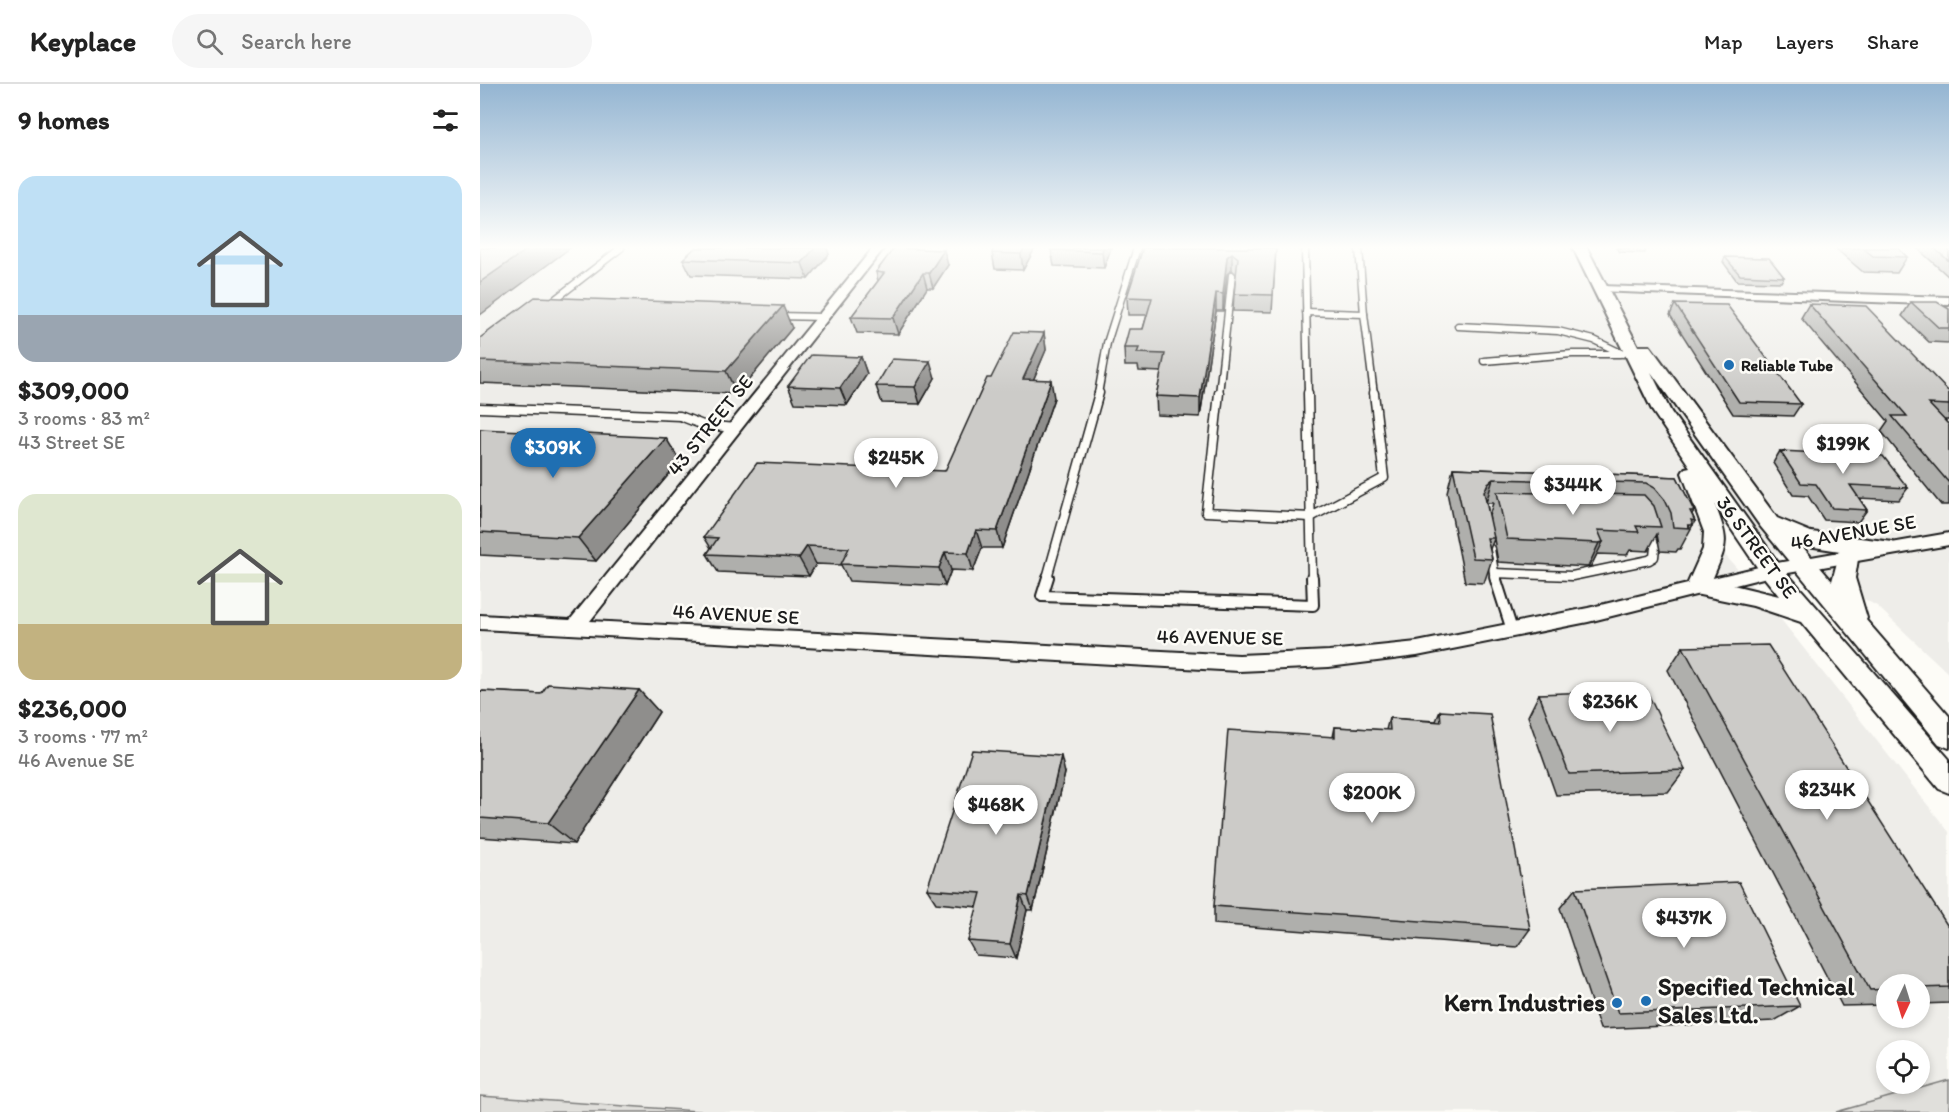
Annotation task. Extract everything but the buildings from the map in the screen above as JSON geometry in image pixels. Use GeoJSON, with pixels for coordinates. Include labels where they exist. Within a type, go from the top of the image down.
{"type":"FeatureCollection","features":[{"type":"Feature","properties":{"kind":"street","name":"43 STREET SE"},"geometry":{"type":"LineString","coordinates":[[574,628],[841,296]]}},
{"type":"Feature","properties":{"kind":"street","name":"36 STREET SE"},"geometry":{"type":"LineString","coordinates":[[1603,296],[1627,353],[1662,412],[1771,570],[1949,780]]}},
{"type":"Feature","properties":{"kind":"street","name":"36 STREET SE"},"geometry":{"type":"LineString","coordinates":[[1605,296],[1768,521],[1949,736]]}},
{"type":"Feature","properties":{"kind":"street"},"geometry":{"type":"LineString","coordinates":[[1788,296],[1949,301]]}},
{"type":"Feature","properties":{"kind":"street"},"geometry":{"type":"LineString","coordinates":[[1852,298],[1868,313]]}},
{"type":"Feature","properties":{"kind":"street"},"geometry":{"type":"LineString","coordinates":[[1683,443],[1715,532],[1714,549],[1698,587],[1772,600],[1807,615]]}},
{"type":"Feature","properties":{"kind":"street"},"geometry":{"type":"LineString","coordinates":[[1768,521],[1807,539],[1885,548]]}},
{"type":"Feature","properties":{"kind":"street","name":"46 AVENUE SE"},"geometry":{"type":"LineString","coordinates":[[480,622],[1239,663],[1329,659],[1418,649],[1588,615],[1804,563],[1949,538]]}},
{"type":"Feature","properties":{"kind":"street"},"geometry":{"type":"LineString","coordinates":[[1849,555],[1843,578],[1858,629]]}},
{"type":"Feature","properties":{"kind":"lane"},"geometry":{"type":"LineString","coordinates":[[546,306],[559,296]]}},
{"type":"Feature","properties":{"kind":"lane"},"geometry":{"type":"LineString","coordinates":[[1122,296],[1107,343],[1096,409],[1042,596],[1313,605],[1306,296]]}},
{"type":"Feature","properties":{"kind":"lane"},"geometry":{"type":"LineString","coordinates":[[1230,296],[1206,512],[1311,517],[1384,478],[1363,296]]}},
{"type":"Feature","properties":{"kind":"lane"},"geometry":{"type":"LineString","coordinates":[[1306,312],[1364,314]]}},
{"type":"Feature","properties":{"kind":"lane"},"geometry":{"type":"LineString","coordinates":[[766,315],[824,317]]}},
{"type":"Feature","properties":{"kind":"lane"},"geometry":{"type":"LineString","coordinates":[[1458,326],[1558,331],[1594,340],[1627,353]]}},
{"type":"Feature","properties":{"kind":"lane"},"geometry":{"type":"LineString","coordinates":[[1484,361],[1572,354],[1627,353]]}},
{"type":"Feature","properties":{"kind":"lane"},"geometry":{"type":"LineString","coordinates":[[480,408],[680,416],[703,425],[735,428]]}},
{"type":"Feature","properties":{"kind":"lane"},"geometry":{"type":"LineString","coordinates":[[1494,573],[1572,576],[1649,560],[1656,553],[1645,521]]}},
{"type":"Feature","properties":{"kind":"lane"},"geometry":{"type":"LineString","coordinates":[[1488,538],[1494,573],[1512,630]]}},
{"type":"Feature","properties":{"kind":"shaded area"},"geometry":{"type":"Polygon","coordinates":[[[480,296],[1949,296],[1949,674],[1877,606],[1679,502],[1779,617],[1949,832],[1949,1080],[1930,1085],[1930,1040],[1876,1040],[1876,1094],[1900,1094],[1836,1112],[712,1112],[480,1096],[480,296]]]}},
{"type":"Feature","properties":{"kind":"shaded area"},"geometry":{"type":"Polygon","coordinates":[[[1949,1080],[1949,1112],[1836,1112],[1900,1094],[1930,1094],[1930,1085],[1949,1080]]]}},
{"type":"Feature","properties":{"kind":"shaded area"},"geometry":{"type":"Polygon","coordinates":[[[480,1096],[712,1112],[480,1112],[480,1096]]]}},
{"type":"Feature","properties":{"kind":"place","name":"Reliable Tube"},"geometry":{"type":"Point","coordinates":[1729,365]}},
{"type":"Feature","properties":{"kind":"place","name":"Specified Technical Sales Ltd."},"geometry":{"type":"Point","coordinates":[1646,1001]}},
{"type":"Feature","properties":{"kind":"place","name":"Kern Industries"},"geometry":{"type":"Point","coordinates":[1617,1003]}}]}
